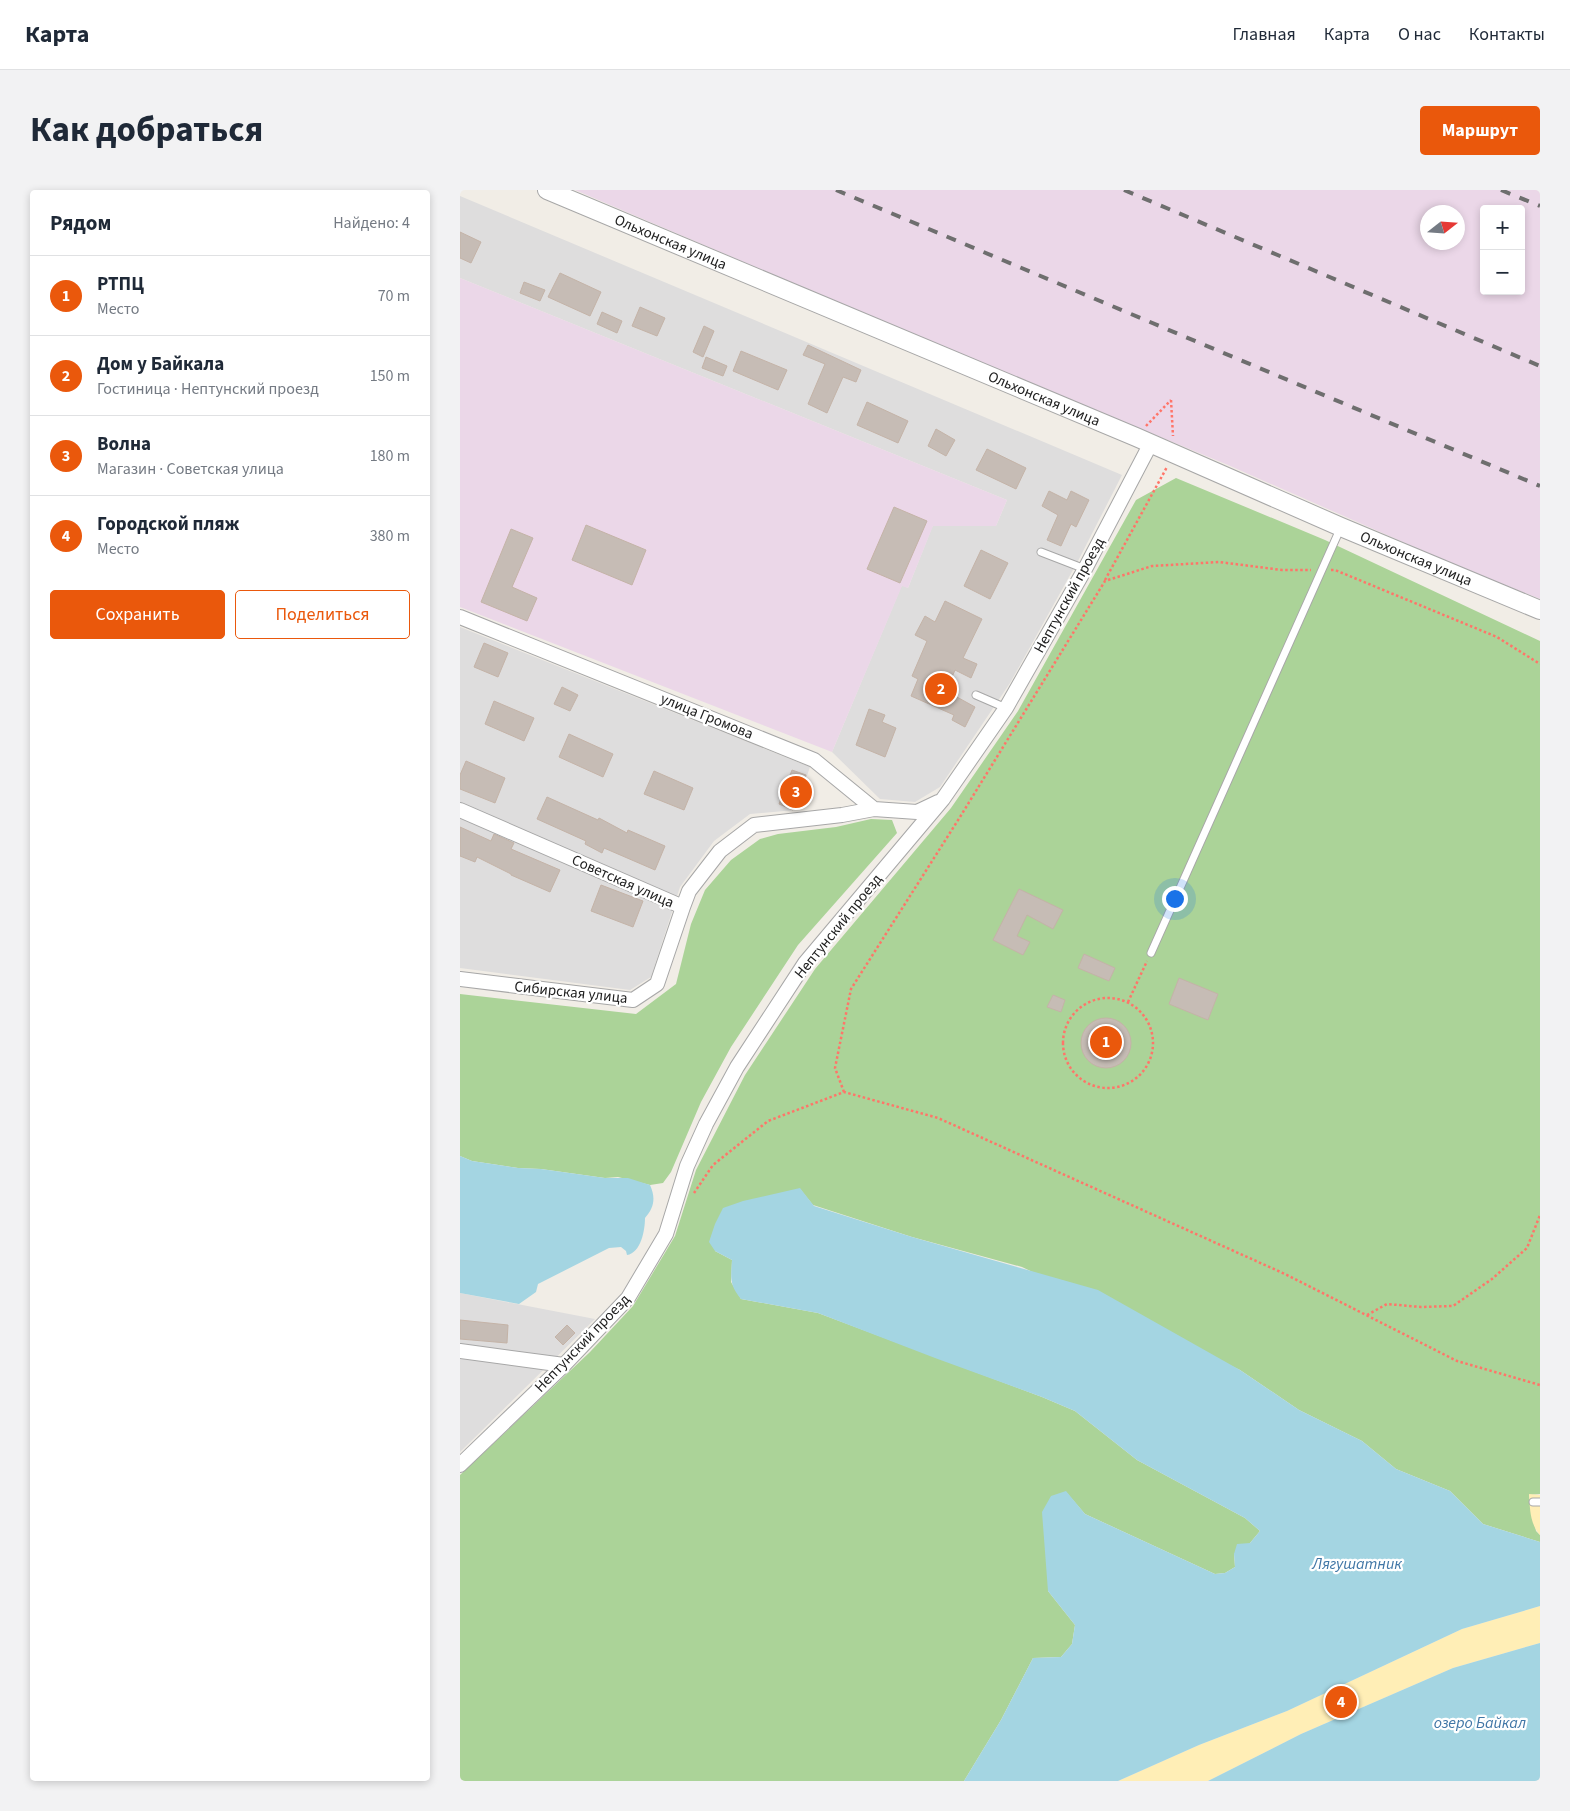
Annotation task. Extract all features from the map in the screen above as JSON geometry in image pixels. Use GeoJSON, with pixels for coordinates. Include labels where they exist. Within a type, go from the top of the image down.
{"type":"FeatureCollection","features":[{"type":"Feature","properties":{"kind":"street","name":"Ольхонская улица"},"geometry":{"type":"LineString","coordinates":[[547,190],[1143,440],[1341,527],[1540,610]]}},
{"type":"Feature","properties":{"kind":"street","name":"Нептунский проезд"},"geometry":{"type":"LineString","coordinates":[[460,1465],[564,1365],[628,1298],[666,1234],[687,1166],[706,1124],[737,1067],[805,963],[943,799],[1006,708],[1085,569],[1143,440]]}},
{"type":"Feature","properties":{"kind":"street","name":"улица Громова"},"geometry":{"type":"LineString","coordinates":[[460,617],[814,760],[874,809]]}},
{"type":"Feature","properties":{"kind":"street"},"geometry":{"type":"LineString","coordinates":[[874,809],[917,812],[943,799]]}},
{"type":"Feature","properties":{"kind":"street","name":"Советская улица"},"geometry":{"type":"LineString","coordinates":[[460,810],[682,907],[689,891],[720,851],[754,826],[874,809]]}},
{"type":"Feature","properties":{"kind":"street","name":"Сибирская улица"},"geometry":{"type":"LineString","coordinates":[[460,979],[633,1000],[658,984],[682,907]]}},
{"type":"Feature","properties":{"kind":"street"},"geometry":{"type":"LineString","coordinates":[[460,1351],[564,1365]]}},
{"type":"Feature","properties":{"kind":"lane"},"geometry":{"type":"LineString","coordinates":[[1150,953],[1341,527]]}},
{"type":"Feature","properties":{"kind":"lane"},"geometry":{"type":"LineString","coordinates":[[1041,552],[1085,569]]}},
{"type":"Feature","properties":{"kind":"lane"},"geometry":{"type":"LineString","coordinates":[[976,695],[1006,708]]}},
{"type":"Feature","properties":{"kind":"path"},"geometry":{"type":"LineString","coordinates":[[844,1092],[834,1068],[851,989],[1105,581],[1174,454],[1171,400],[1143,440]]}},
{"type":"Feature","properties":{"kind":"path"},"geometry":{"type":"LineString","coordinates":[[1105,581],[1152,566],[1219,562],[1282,570],[1335,570],[1497,637],[1540,664]]}},
{"type":"Feature","properties":{"kind":"path"},"geometry":{"type":"LineString","coordinates":[[1128,1002],[1150,953]]}},
{"type":"Feature","properties":{"kind":"path"},"geometry":{"type":"LineString","coordinates":[[1113,997],[1128,1002],[1140,1010],[1151,1029],[1153,1050],[1148,1064],[1140,1076],[1128,1084],[1114,1088],[1100,1088],[1086,1083],[1074,1073],[1065,1060],[1062,1044],[1064,1029],[1071,1015],[1083,1004],[1097,998],[1113,997]]}},
{"type":"Feature","properties":{"kind":"path"},"geometry":{"type":"LineString","coordinates":[[692,1196],[713,1165],[768,1121],[844,1092],[938,1118],[1285,1274],[1457,1361],[1540,1385]]}},
{"type":"Feature","properties":{"kind":"path"},"geometry":{"type":"LineString","coordinates":[[1367,1316],[1387,1304],[1420,1308],[1453,1306],[1492,1278],[1527,1248],[1540,1215]]}},
{"type":"Feature","properties":{"kind":"shaded area"},"geometry":{"type":"Polygon","coordinates":[[[575,190],[1540,190],[1540,599],[1455,565],[1228,465],[931,342],[575,190]]]}},
{"type":"Feature","properties":{"kind":"shaded area"},"geometry":{"type":"Polygon","coordinates":[[[460,196],[1122,475],[1079,559],[1010,683],[940,787],[915,802],[880,799],[832,752],[902,585],[908,588],[933,525],[996,526],[1007,500],[460,278],[460,196]]]}},
{"type":"Feature","properties":{"kind":"shaded area"},"geometry":{"type":"Polygon","coordinates":[[[460,278],[1007,500],[996,526],[933,526],[908,588],[902,586],[832,752],[460,607],[460,278]]]}},
{"type":"Feature","properties":{"kind":"shaded area"},"geometry":{"type":"Polygon","coordinates":[[[460,627],[810,767],[795,810],[750,814],[714,841],[680,887],[651,977],[630,990],[460,968],[460,627]]]}},
{"type":"Feature","properties":{"kind":"shaded area"},"geometry":{"type":"Polygon","coordinates":[[[460,1293],[595,1319],[460,1452],[460,1293]]]}},
{"type":"Feature","properties":{"kind":"green space"},"geometry":{"type":"Polygon","coordinates":[[[1176,478],[1325,540],[1540,641],[1540,1494],[1529,1495],[1536,1531],[1540,1535],[1540,1542],[1483,1524],[1450,1491],[1396,1469],[1362,1441],[1299,1410],[1240,1370],[1022,1267],[912,1237],[813,1205],[800,1189],[715,1251],[732,1260],[731,1282],[741,1299],[818,1313],[1075,1411],[1137,1460],[1245,1518],[1260,1531],[1250,1543],[1234,1554],[1235,1567],[1225,1573],[1215,1574],[1085,1514],[1066,1492],[1048,1591],[1075,1625],[1072,1644],[1061,1657],[1033,1658],[1001,1720],[964,1781],[460,1781],[460,1475],[590,1352],[633,1306],[675,1236],[696,1170],[745,1075],[815,969],[951,808],[1018,711],[1136,500],[1176,478]]]}},
{"type":"Feature","properties":{"kind":"green space"},"geometry":{"type":"Polygon","coordinates":[[[871,819],[892,820],[897,833],[798,945],[731,1047],[701,1102],[671,1172],[663,1183],[650,1185],[618,1177],[605,1178],[541,1169],[518,1168],[472,1161],[460,1156],[460,994],[636,1014],[676,984],[691,924],[705,890],[731,860],[760,839],[778,834],[836,827],[871,819]]]}},
{"type":"Feature","properties":{"kind":"sand"},"geometry":{"type":"Polygon","coordinates":[[[1529,1494],[1540,1495],[1540,1535],[1532,1521],[1529,1494]]]}},
{"type":"Feature","properties":{"kind":"sand"},"geometry":{"type":"Polygon","coordinates":[[[1540,1606],[1540,1643],[1453,1668],[1301,1734],[1208,1781],[1118,1781],[1199,1745],[1287,1711],[1462,1629],[1540,1606]]]}},
{"type":"Feature","properties":{"kind":"water"},"geometry":{"type":"Polygon","coordinates":[[[460,1156],[472,1161],[518,1168],[541,1169],[605,1178],[628,1178],[650,1185],[653,1203],[645,1218],[639,1246],[627,1255],[626,1251],[621,1247],[609,1248],[538,1284],[536,1292],[519,1304],[460,1293],[460,1156]]]}},
{"type":"Feature","properties":{"kind":"water","name":"Лягушатник"},"geometry":{"type":"Polygon","coordinates":[[[800,1188],[814,1206],[912,1237],[1098,1290],[1240,1370],[1299,1410],[1362,1441],[1396,1469],[1450,1491],[1483,1524],[1540,1542],[1540,1606],[1462,1629],[1287,1711],[1199,1745],[1118,1781],[964,1781],[1001,1720],[1033,1658],[1061,1657],[1072,1644],[1075,1625],[1048,1591],[1042,1512],[1051,1496],[1066,1491],[1085,1514],[1215,1574],[1225,1573],[1235,1567],[1234,1554],[1237,1544],[1250,1543],[1260,1531],[1245,1518],[1137,1460],[1075,1411],[818,1313],[741,1299],[733,1285],[731,1276],[732,1260],[715,1251],[709,1242],[723,1208],[743,1201],[800,1188]]]}},
{"type":"Feature","properties":{"kind":"water","name":"озеро Байкал"},"geometry":{"type":"Polygon","coordinates":[[[1540,1643],[1540,1781],[1208,1781],[1301,1734],[1453,1668],[1540,1643]]]}},
{"type":"Feature","properties":{"kind":"building"},"geometry":{"type":"Polygon","coordinates":[[[460,232],[481,242],[471,263],[460,258],[460,232]]]}},
{"type":"Feature","properties":{"kind":"building"},"geometry":{"type":"Polygon","coordinates":[[[560,273],[601,292],[590,316],[548,297],[560,273]]]}},
{"type":"Feature","properties":{"kind":"building"},"geometry":{"type":"Polygon","coordinates":[[[524,282],[545,290],[540,301],[520,293],[524,282]]]}},
{"type":"Feature","properties":{"kind":"building"},"geometry":{"type":"Polygon","coordinates":[[[640,307],[665,318],[657,336],[632,326],[640,307]]]}},
{"type":"Feature","properties":{"kind":"building"},"geometry":{"type":"Polygon","coordinates":[[[602,312],[622,321],[617,333],[597,324],[602,312]]]}},
{"type":"Feature","properties":{"kind":"building"},"geometry":{"type":"Polygon","coordinates":[[[704,326],[714,331],[703,357],[693,352],[704,326]]]}},
{"type":"Feature","properties":{"kind":"building"},"geometry":{"type":"Polygon","coordinates":[[[808,345],[861,370],[856,382],[843,377],[827,413],[808,404],[825,364],[803,355],[808,345]]]}},
{"type":"Feature","properties":{"kind":"building"},"geometry":{"type":"Polygon","coordinates":[[[741,351],[787,370],[778,390],[733,371],[741,351]]]}},
{"type":"Feature","properties":{"kind":"building"},"geometry":{"type":"Polygon","coordinates":[[[706,357],[727,366],[723,376],[702,368],[706,357]]]}},
{"type":"Feature","properties":{"kind":"building"},"geometry":{"type":"Polygon","coordinates":[[[867,402],[908,421],[898,443],[857,425],[867,402]]]}},
{"type":"Feature","properties":{"kind":"building"},"geometry":{"type":"Polygon","coordinates":[[[936,429],[955,440],[946,456],[928,446],[936,429]]]}},
{"type":"Feature","properties":{"kind":"building"},"geometry":{"type":"Polygon","coordinates":[[[987,449],[1026,468],[1016,489],[976,470],[987,449]]]}},
{"type":"Feature","properties":{"kind":"building"},"geometry":{"type":"Polygon","coordinates":[[[1049,491],[1067,500],[1071,491],[1089,500],[1076,527],[1071,524],[1061,546],[1047,540],[1058,515],[1042,506],[1049,491]]]}},
{"type":"Feature","properties":{"kind":"building"},"geometry":{"type":"Polygon","coordinates":[[[894,507],[927,521],[900,583],[867,569],[894,507]]]}},
{"type":"Feature","properties":{"kind":"building"},"geometry":{"type":"Polygon","coordinates":[[[586,525],[646,550],[632,585],[572,560],[586,525]]]}},
{"type":"Feature","properties":{"kind":"building"},"geometry":{"type":"Polygon","coordinates":[[[511,529],[533,538],[512,587],[537,598],[527,621],[481,602],[511,529]]]}},
{"type":"Feature","properties":{"kind":"building"},"geometry":{"type":"Polygon","coordinates":[[[981,550],[1008,563],[990,599],[964,586],[981,550]]]}},
{"type":"Feature","properties":{"kind":"building"},"geometry":{"type":"Polygon","coordinates":[[[945,601],[982,619],[963,658],[977,664],[971,678],[955,670],[946,691],[975,707],[965,727],[952,720],[954,715],[911,696],[918,679],[912,676],[927,641],[915,635],[925,616],[935,622],[945,601]]]}},
{"type":"Feature","properties":{"kind":"building"},"geometry":{"type":"Polygon","coordinates":[[[484,643],[508,653],[498,677],[474,667],[484,643]]]}},
{"type":"Feature","properties":{"kind":"building"},"geometry":{"type":"Polygon","coordinates":[[[562,687],[578,695],[570,711],[554,704],[562,687]]]}},
{"type":"Feature","properties":{"kind":"building"},"geometry":{"type":"Polygon","coordinates":[[[494,701],[534,718],[524,741],[485,724],[494,701]]]}},
{"type":"Feature","properties":{"kind":"building"},"geometry":{"type":"Polygon","coordinates":[[[869,709],[885,715],[882,722],[896,728],[885,757],[856,745],[869,709]]]}},
{"type":"Feature","properties":{"kind":"building"},"geometry":{"type":"Polygon","coordinates":[[[569,734],[613,754],[603,777],[559,757],[569,734]]]}},
{"type":"Feature","properties":{"kind":"building"},"geometry":{"type":"Polygon","coordinates":[[[466,761],[505,778],[495,803],[460,789],[460,775],[466,761]]]}},
{"type":"Feature","properties":{"kind":"building"},"geometry":{"type":"Polygon","coordinates":[[[792,770],[806,775],[793,810],[779,804],[792,770]]]}},
{"type":"Feature","properties":{"kind":"building"},"geometry":{"type":"Polygon","coordinates":[[[654,771],[693,788],[684,810],[644,794],[654,771]]]}},
{"type":"Feature","properties":{"kind":"building"},"geometry":{"type":"Polygon","coordinates":[[[547,797],[598,820],[599,818],[627,833],[628,830],[665,846],[655,870],[604,848],[602,853],[585,844],[586,841],[537,819],[547,797]]]}},
{"type":"Feature","properties":{"kind":"building"},"geometry":{"type":"Polygon","coordinates":[[[460,827],[491,841],[494,834],[514,843],[511,849],[560,870],[550,892],[511,875],[477,857],[475,862],[460,856],[460,827]]]}},
{"type":"Feature","properties":{"kind":"building"},"geometry":{"type":"Polygon","coordinates":[[[601,885],[643,901],[633,927],[591,911],[601,885]]]}},
{"type":"Feature","properties":{"kind":"building"},"geometry":{"type":"Polygon","coordinates":[[[1019,889],[1063,910],[1053,929],[1027,915],[1017,936],[1030,942],[1023,955],[993,940],[1019,889]]]}},
{"type":"Feature","properties":{"kind":"building"},"geometry":{"type":"Polygon","coordinates":[[[1084,954],[1115,968],[1109,981],[1078,968],[1084,954]]]}},
{"type":"Feature","properties":{"kind":"building"},"geometry":{"type":"Polygon","coordinates":[[[1179,978],[1218,994],[1208,1020],[1169,1004],[1179,978]]]}},
{"type":"Feature","properties":{"kind":"building"},"geometry":{"type":"Polygon","coordinates":[[[1053,995],[1065,1000],[1061,1012],[1047,1007],[1053,995]]]}},
{"type":"Feature","properties":{"kind":"building"},"geometry":{"type":"Polygon","coordinates":[[[1101,1018],[1111,1018],[1124,1025],[1131,1038],[1131,1048],[1124,1061],[1111,1068],[1101,1068],[1092,1064],[1085,1057],[1081,1048],[1081,1038],[1085,1029],[1092,1022],[1101,1018]]]}},
{"type":"Feature","properties":{"kind":"building"},"geometry":{"type":"Polygon","coordinates":[[[460,1320],[508,1325],[507,1343],[460,1339],[460,1320]]]}},
{"type":"Feature","properties":{"kind":"building"},"geometry":{"type":"Polygon","coordinates":[[[567,1325],[575,1333],[563,1345],[555,1337],[567,1325]]]}},
{"type":"Feature","properties":{"kind":"railway"},"geometry":{"type":"LineString","coordinates":[[836,190],[1540,486]]}},
{"type":"Feature","properties":{"kind":"railway"},"geometry":{"type":"LineString","coordinates":[[1124,190],[1540,366]]}},
{"type":"Feature","properties":{"kind":"railway"},"geometry":{"type":"LineString","coordinates":[[1501,190],[1540,206]]}},
{"type":"Feature","properties":{"kind":"place","name":"Дом у Байкала"},"geometry":{"type":"Point","coordinates":[941,689]}},
{"type":"Feature","properties":{"kind":"place","name":"Волна"},"geometry":{"type":"Point","coordinates":[796,792]}},
{"type":"Feature","properties":{"kind":"place","name":"РТПЦ"},"geometry":{"type":"Point","coordinates":[1106,1042]}},
{"type":"Feature","properties":{"kind":"place","name":"Городской пляж"},"geometry":{"type":"Point","coordinates":[1341,1702]}}]}
